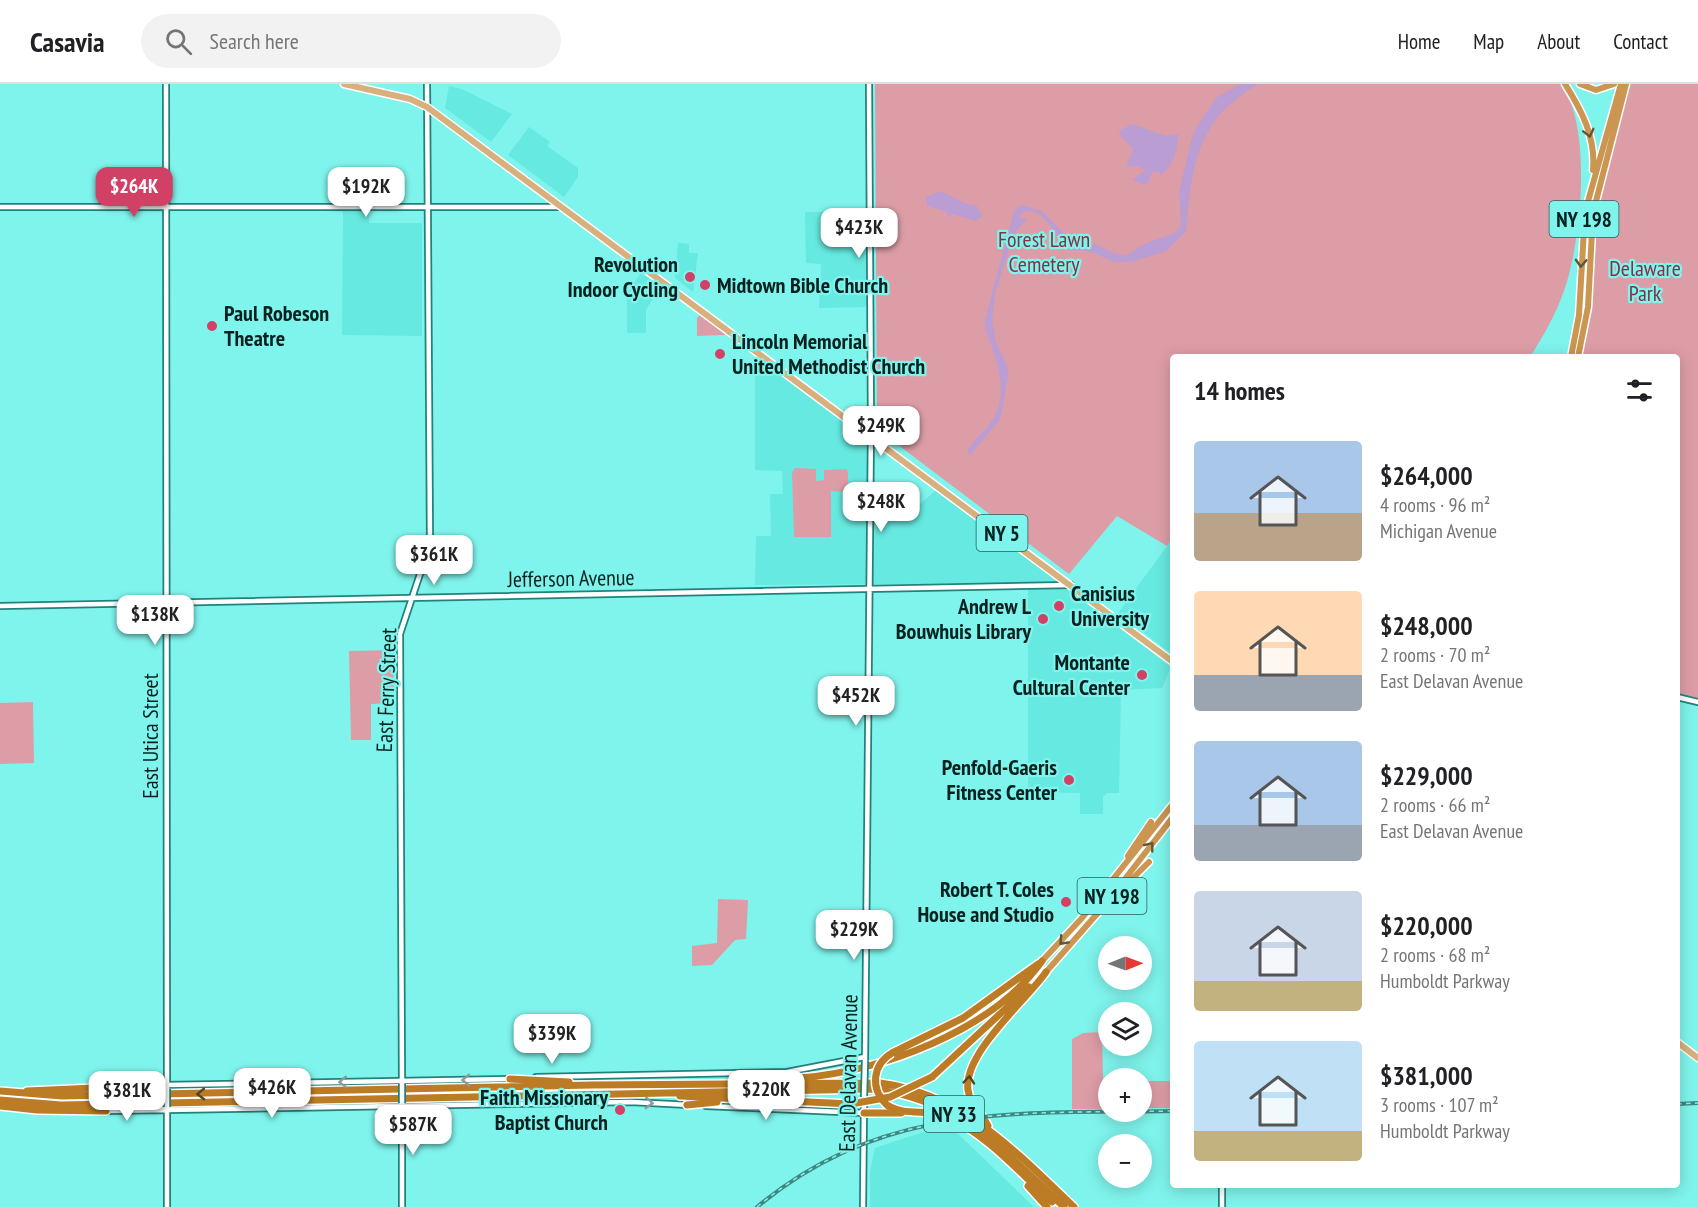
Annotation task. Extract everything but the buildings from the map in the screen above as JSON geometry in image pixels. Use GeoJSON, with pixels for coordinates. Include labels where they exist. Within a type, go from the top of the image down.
{"type":"FeatureCollection","features":[{"type":"Feature","properties":{"kind":"highway"},"geometry":{"type":"LineString","coordinates":[[1565,84],[1587,124],[1590,135],[1594,159],[1591,188]]}},
{"type":"Feature","properties":{"kind":"highway"},"geometry":{"type":"LineString","coordinates":[[1580,84],[1590,89],[1600,90],[1614,84]]}},
{"type":"Feature","properties":{"kind":"highway","name":"NY 198"},"geometry":{"type":"LineString","coordinates":[[1572,354],[1578,330],[1583,225],[1591,188],[1621,84]]}},
{"type":"Feature","properties":{"kind":"highway","name":"NY 198"},"geometry":{"type":"LineString","coordinates":[[1579,354],[1588,307],[1593,213],[1626,84]]}},
{"type":"Feature","properties":{"kind":"highway","name":"NY 198"},"geometry":{"type":"LineString","coordinates":[[1042,962],[1082,918],[1170,808]]}},
{"type":"Feature","properties":{"kind":"highway","name":"NY 198"},"geometry":{"type":"LineString","coordinates":[[1047,972],[1104,906],[1170,821]]}},
{"type":"Feature","properties":{"kind":"highway"},"geometry":{"type":"LineString","coordinates":[[1124,865],[1151,822]]}},
{"type":"Feature","properties":{"kind":"highway"},"geometry":{"type":"LineString","coordinates":[[1104,906],[1149,862]]}},
{"type":"Feature","properties":{"kind":"highway"},"geometry":{"type":"LineString","coordinates":[[905,1112],[887,1105],[877,1091],[875,1080],[880,1064],[892,1053],[963,1018],[1042,962]]}},
{"type":"Feature","properties":{"kind":"highway"},"geometry":{"type":"LineString","coordinates":[[783,1082],[858,1070],[923,1048],[989,1010],[1035,972],[1042,962]]}},
{"type":"Feature","properties":{"kind":"highway"},"geometry":{"type":"LineString","coordinates":[[665,1093],[764,1101],[851,1104],[890,1097],[932,1077],[1047,972]]}},
{"type":"Feature","properties":{"kind":"highway"},"geometry":{"type":"LineString","coordinates":[[988,1127],[969,1097],[970,1070],[980,1053],[1047,972]]}},
{"type":"Feature","properties":{"kind":"highway"},"geometry":{"type":"LineString","coordinates":[[510,1079],[592,1085]]}},
{"type":"Feature","properties":{"kind":"highway","name":"NY 33"},"geometry":{"type":"LineString","coordinates":[[3,1091],[62,1096],[858,1082],[903,1087],[942,1100],[988,1127],[1074,1207]]}},
{"type":"Feature","properties":{"kind":"highway"},"geometry":{"type":"LineString","coordinates":[[3,1091],[166,1086]]}},
{"type":"Feature","properties":{"kind":"highway","name":"NY 33"},"geometry":{"type":"LineString","coordinates":[[0,1100],[61,1105],[857,1088],[911,1096],[939,1106],[970,1123],[998,1145],[1064,1207]]}},
{"type":"Feature","properties":{"kind":"highway"},"geometry":{"type":"LineString","coordinates":[[687,1105],[694,1102],[764,1101]]}},
{"type":"Feature","properties":{"kind":"highway"},"geometry":{"type":"LineString","coordinates":[[0,1106],[44,1111],[106,1111]]}},
{"type":"Feature","properties":{"kind":"highway"},"geometry":{"type":"LineString","coordinates":[[864,1113],[930,1112],[947,1116],[972,1132],[1058,1207]]}},
{"type":"Feature","properties":{"kind":"highway"},"geometry":{"type":"LineString","coordinates":[[1007,1161],[1047,1207]]}},
{"type":"Feature","properties":{"kind":"main road","name":"NY 5"},"geometry":{"type":"LineString","coordinates":[[344,84],[410,99],[428,107],[1170,660]]}},
{"type":"Feature","properties":{"kind":"main road"},"geometry":{"type":"LineString","coordinates":[[1680,1044],[1698,1058]]}},
{"type":"Feature","properties":{"kind":"street","name":"East Utica Street"},"geometry":{"type":"LineString","coordinates":[[165,84],[167,1207]]}},
{"type":"Feature","properties":{"kind":"street","name":"East Ferry Street"},"geometry":{"type":"LineString","coordinates":[[402,1207],[399,634],[430,544],[427,84]]}},
{"type":"Feature","properties":{"kind":"street","name":"East Delavan Avenue"},"geometry":{"type":"LineString","coordinates":[[863,1207],[871,435],[869,84]]}},
{"type":"Feature","properties":{"kind":"street"},"geometry":{"type":"LineString","coordinates":[[0,207],[564,207]]}},
{"type":"Feature","properties":{"kind":"street","name":"Jefferson Avenue"},"geometry":{"type":"LineString","coordinates":[[0,606],[1071,585]]}},
{"type":"Feature","properties":{"kind":"street"},"geometry":{"type":"LineString","coordinates":[[1680,698],[1698,702]]}},
{"type":"Feature","properties":{"kind":"street"},"geometry":{"type":"LineString","coordinates":[[166,1086],[787,1072],[865,1059]]}},
{"type":"Feature","properties":{"kind":"street"},"geometry":{"type":"LineString","coordinates":[[106,1111],[402,1104],[631,1102],[864,1113]]}},
{"type":"Feature","properties":{"kind":"street"},"geometry":{"type":"LineString","coordinates":[[1222,1188],[1222,1207]]}},
{"type":"Feature","properties":{"kind":"shaded area"},"geometry":{"type":"Polygon","coordinates":[[[1240,84],[1257,84],[1225,109],[1211,126],[1194,169],[1186,231],[1166,251],[1132,262],[1115,262],[1088,251],[1069,250],[1048,223],[1036,212],[1029,211],[1021,214],[1019,218],[1027,219],[1010,238],[1011,243],[995,294],[992,320],[996,343],[1007,365],[1008,374],[1002,412],[999,421],[970,455],[967,451],[993,419],[1001,397],[999,373],[985,328],[985,320],[1014,211],[1021,205],[1042,211],[1074,244],[1098,245],[1116,254],[1127,255],[1144,244],[1172,234],[1180,227],[1179,192],[1193,133],[1216,98],[1240,84]]]}},
{"type":"Feature","properties":{"kind":"shaded area"},"geometry":{"type":"Polygon","coordinates":[[[449,86],[462,89],[512,114],[491,142],[445,108],[449,86]]]}},
{"type":"Feature","properties":{"kind":"shaded area"},"geometry":{"type":"Polygon","coordinates":[[[1133,124],[1165,136],[1178,134],[1172,162],[1162,174],[1153,171],[1148,183],[1142,185],[1133,179],[1146,170],[1137,166],[1126,167],[1133,149],[1119,134],[1120,130],[1133,124]]]}},
{"type":"Feature","properties":{"kind":"shaded area"},"geometry":{"type":"Polygon","coordinates":[[[529,127],[550,142],[547,146],[578,168],[578,177],[564,197],[508,155],[529,127]]]}},
{"type":"Feature","properties":{"kind":"shaded area"},"geometry":{"type":"Polygon","coordinates":[[[941,191],[964,203],[977,206],[982,217],[975,221],[952,214],[948,218],[947,212],[927,206],[926,197],[941,191]]]}},
{"type":"Feature","properties":{"kind":"shaded area"},"geometry":{"type":"Polygon","coordinates":[[[343,210],[369,210],[369,223],[422,223],[422,336],[342,335],[343,210]]]}},
{"type":"Feature","properties":{"kind":"shaded area"},"geometry":{"type":"Polygon","coordinates":[[[865,211],[867,307],[819,308],[821,264],[806,263],[805,212],[865,211]]]}},
{"type":"Feature","properties":{"kind":"shaded area"},"geometry":{"type":"Polygon","coordinates":[[[678,243],[689,244],[689,253],[698,253],[693,292],[675,278],[678,243]]]}},
{"type":"Feature","properties":{"kind":"shaded area"},"geometry":{"type":"Polygon","coordinates":[[[641,273],[661,287],[646,309],[646,333],[627,333],[627,293],[641,273]]]}},
{"type":"Feature","properties":{"kind":"shaded area","name":"Canisius University"},"geometry":{"type":"Polygon","coordinates":[[[759,358],[867,438],[867,504],[921,503],[936,490],[1170,666],[1162,688],[1121,690],[1119,793],[1107,793],[1103,797],[1103,814],[1080,814],[1080,793],[1028,792],[1028,583],[755,585],[756,536],[771,536],[770,494],[783,494],[782,471],[755,470],[755,361],[759,358]]]}},
{"type":"Feature","properties":{"kind":"shaded area","name":"Canisius University"},"geometry":{"type":"Polygon","coordinates":[[[1170,542],[1170,653],[1118,613],[1170,542]]]}},
{"type":"Feature","properties":{"kind":"shaded area"},"geometry":{"type":"Polygon","coordinates":[[[955,1131],[1034,1207],[870,1207],[870,1171],[875,1148],[923,1132],[955,1131]]]}},
{"type":"Feature","properties":{"kind":"green space","name":"Forest Lawn Cemetery"},"geometry":{"type":"Polygon","coordinates":[[[875,84],[1562,84],[1571,103],[1580,152],[1580,206],[1577,233],[1568,278],[1561,299],[1532,354],[1170,354],[1170,542],[1167,546],[1117,516],[1069,574],[877,429],[875,84]]]}},
{"type":"Feature","properties":{"kind":"green space","name":"Delaware Park"},"geometry":{"type":"Polygon","coordinates":[[[1630,84],[1698,84],[1698,699],[1680,695],[1680,354],[1583,354],[1590,318],[1596,215],[1630,84]]]}},
{"type":"Feature","properties":{"kind":"green space"},"geometry":{"type":"Polygon","coordinates":[[[701,314],[725,332],[725,335],[697,336],[697,318],[701,314]]]}},
{"type":"Feature","properties":{"kind":"green space"},"geometry":{"type":"Polygon","coordinates":[[[795,468],[816,469],[816,481],[824,480],[824,470],[846,469],[848,472],[848,492],[831,491],[831,537],[794,537],[792,472],[795,468]]]}},
{"type":"Feature","properties":{"kind":"green space"},"geometry":{"type":"Polygon","coordinates":[[[393,650],[394,703],[371,704],[371,740],[351,740],[349,651],[393,650]]]}},
{"type":"Feature","properties":{"kind":"green space"},"geometry":{"type":"Polygon","coordinates":[[[33,702],[34,763],[0,764],[0,703],[33,702]]]}},
{"type":"Feature","properties":{"kind":"green space"},"geometry":{"type":"Polygon","coordinates":[[[718,899],[748,900],[746,939],[735,940],[712,965],[692,966],[692,946],[717,943],[718,899]]]}},
{"type":"Feature","properties":{"kind":"green space"},"geometry":{"type":"Polygon","coordinates":[[[1098,1032],[1098,1056],[1102,1056],[1103,1068],[1098,1068],[1098,1109],[1072,1109],[1072,1039],[1083,1033],[1098,1032]]]}},
{"type":"Feature","properties":{"kind":"green space"},"geometry":{"type":"Polygon","coordinates":[[[1152,1081],[1170,1081],[1170,1108],[1152,1108],[1152,1081]]]}},
{"type":"Feature","properties":{"kind":"railway"},"geometry":{"type":"LineString","coordinates":[[1680,1104],[1698,1103]]}},
{"type":"Feature","properties":{"kind":"railway"},"geometry":{"type":"LineString","coordinates":[[757,1207],[805,1173],[854,1148],[904,1131],[955,1120],[1007,1115],[1170,1111]]}},
{"type":"Feature","properties":{"kind":"place","name":"Revolution Indoor Cycling"},"geometry":{"type":"Point","coordinates":[690,277]}},
{"type":"Feature","properties":{"kind":"place","name":"Midtown Bible Church"},"geometry":{"type":"Point","coordinates":[705,285]}},
{"type":"Feature","properties":{"kind":"place","name":"Paul Robeson Theatre"},"geometry":{"type":"Point","coordinates":[212,326]}},
{"type":"Feature","properties":{"kind":"place","name":"Lincoln Memorial United Methodist Church"},"geometry":{"type":"Point","coordinates":[720,354]}},
{"type":"Feature","properties":{"kind":"place","name":"Canisius University"},"geometry":{"type":"Point","coordinates":[1059,606]}},
{"type":"Feature","properties":{"kind":"place","name":"Andrew L Bouwhuis Library"},"geometry":{"type":"Point","coordinates":[1043,619]}},
{"type":"Feature","properties":{"kind":"place","name":"Montante Cultural Center"},"geometry":{"type":"Point","coordinates":[1142,675]}},
{"type":"Feature","properties":{"kind":"place","name":"Penfold-Gaeris Fitness Center"},"geometry":{"type":"Point","coordinates":[1069,780]}},
{"type":"Feature","properties":{"kind":"place","name":"Robert T. Coles House and Studio"},"geometry":{"type":"Point","coordinates":[1066,902]}},
{"type":"Feature","properties":{"kind":"place","name":"Faith Missionary Baptist Church"},"geometry":{"type":"Point","coordinates":[620,1110]}}]}
